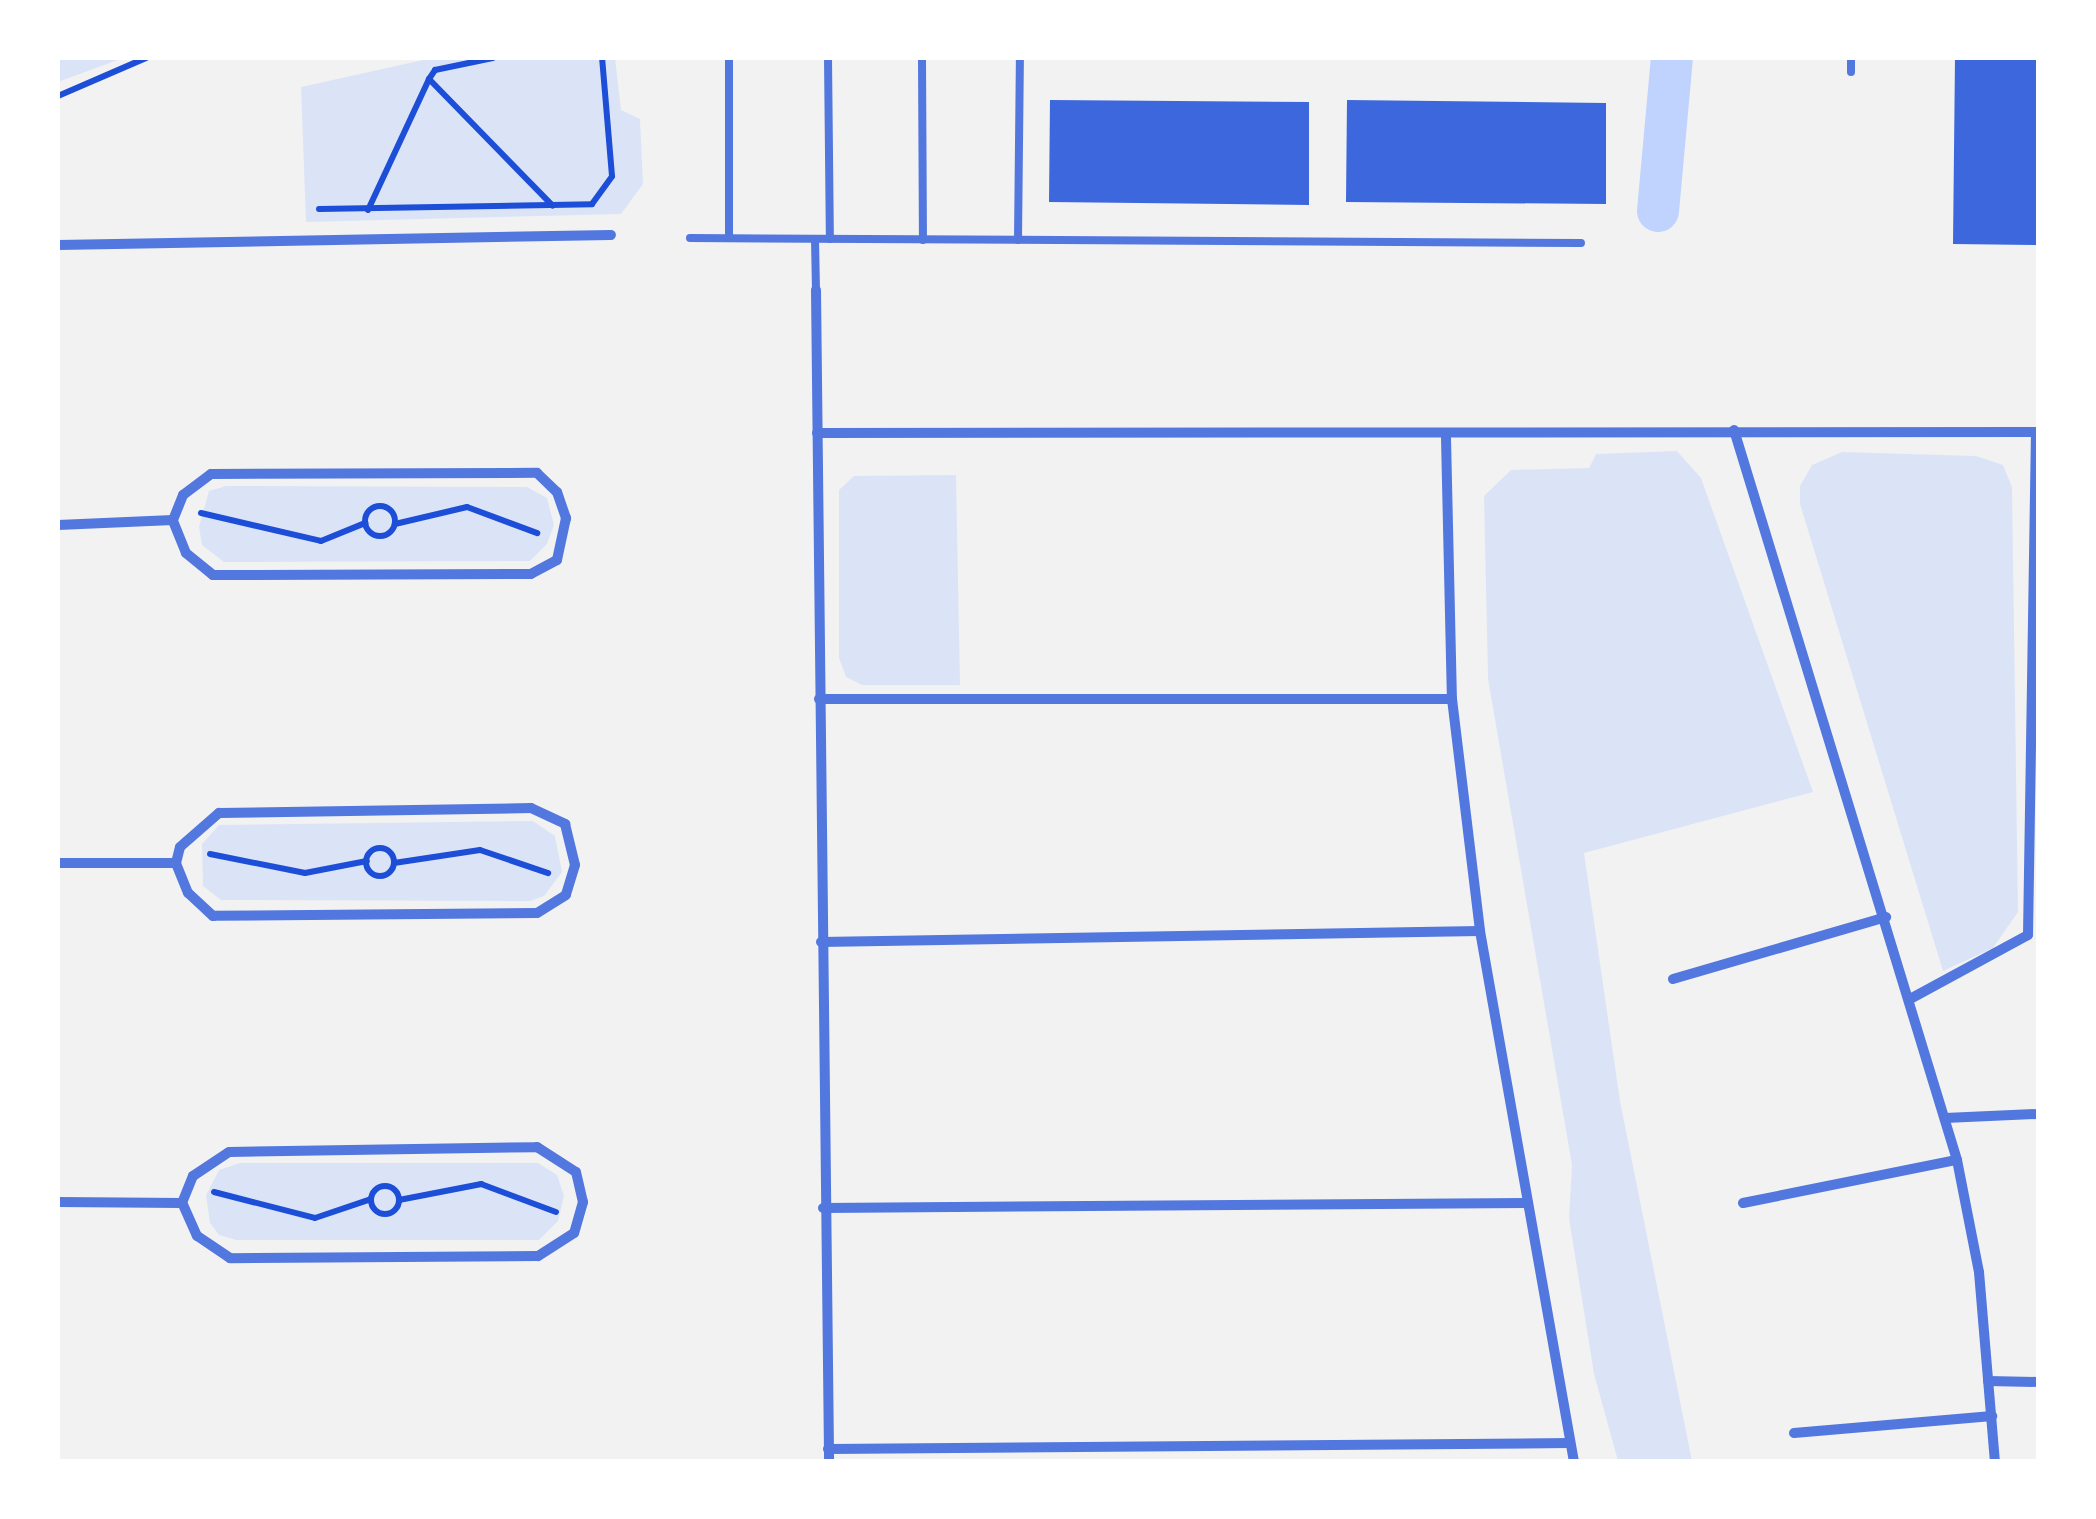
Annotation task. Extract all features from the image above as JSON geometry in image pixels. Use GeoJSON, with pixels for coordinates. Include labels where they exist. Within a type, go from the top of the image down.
{"type":"FeatureCollection","features":[{"type":"Feature","properties":{"kind":"street"},"geometry":{"type":"LineString","coordinates":[[58,244],[352,244],[612,235]]}},
{"type":"Feature","properties":{"kind":"street"},"geometry":{"type":"LineString","coordinates":[[816,290],[828,1455],[1569,1443]]}},
{"type":"Feature","properties":{"kind":"street"},"geometry":{"type":"LineString","coordinates":[[817,433],[1446,438],[1734,430],[2037,432],[2028,935],[1910,999]]}},
{"type":"Feature","properties":{"kind":"street"},"geometry":{"type":"LineString","coordinates":[[1734,430],[1886,917],[1957,1160],[1979,1272],[1995,1462]]}},
{"type":"Feature","properties":{"kind":"street"},"geometry":{"type":"LineString","coordinates":[[1446,438],[1452,699],[1480,931],[1574,1462]]}},
{"type":"Feature","properties":{"kind":"street"},"geometry":{"type":"LineString","coordinates":[[537,473],[557,492],[566,518],[564,542],[557,560],[531,574],[213,575],[186,554],[173,520],[176,507],[212,474],[537,473]]}},
{"type":"Feature","properties":{"kind":"street"},"geometry":{"type":"LineString","coordinates":[[58,524],[173,520]]}},
{"type":"Feature","properties":{"kind":"street"},"geometry":{"type":"LineString","coordinates":[[819,700],[1452,699]]}},
{"type":"Feature","properties":{"kind":"street"},"geometry":{"type":"LineString","coordinates":[[531,808],[565,824],[573,842],[572,882],[554,907],[537,913],[213,916],[188,893],[176,863],[180,846],[219,812],[531,808]]}},
{"type":"Feature","properties":{"kind":"street"},"geometry":{"type":"LineString","coordinates":[[58,864],[176,863]]}},
{"type":"Feature","properties":{"kind":"street"},"geometry":{"type":"LineString","coordinates":[[1673,979],[1886,917]]}},
{"type":"Feature","properties":{"kind":"street"},"geometry":{"type":"LineString","coordinates":[[821,942],[1480,931]]}},
{"type":"Feature","properties":{"kind":"street"},"geometry":{"type":"LineString","coordinates":[[1945,1118],[2038,1114]]}},
{"type":"Feature","properties":{"kind":"street"},"geometry":{"type":"LineString","coordinates":[[537,1146],[576,1172],[580,1222],[538,1256],[230,1258],[197,1236],[182,1203],[188,1186],[208,1162],[229,1152],[537,1146]]}},
{"type":"Feature","properties":{"kind":"street"},"geometry":{"type":"LineString","coordinates":[[1743,1203],[1957,1160]]}},
{"type":"Feature","properties":{"kind":"street"},"geometry":{"type":"LineString","coordinates":[[58,1202],[182,1203]]}},
{"type":"Feature","properties":{"kind":"street"},"geometry":{"type":"LineString","coordinates":[[823,1208],[1528,1203]]}},
{"type":"Feature","properties":{"kind":"street"},"geometry":{"type":"LineString","coordinates":[[1988,1382],[2038,1382]]}},
{"type":"Feature","properties":{"kind":"street"},"geometry":{"type":"LineString","coordinates":[[1794,1433],[1992,1416]]}},
{"type":"Feature","properties":{"kind":"lane"},"geometry":{"type":"LineString","coordinates":[[729,58],[729,238]]}},
{"type":"Feature","properties":{"kind":"lane"},"geometry":{"type":"LineString","coordinates":[[828,58],[830,239]]}},
{"type":"Feature","properties":{"kind":"lane"},"geometry":{"type":"LineString","coordinates":[[922,58],[923,240]]}},
{"type":"Feature","properties":{"kind":"lane"},"geometry":{"type":"LineString","coordinates":[[1018,240],[1020,58]]}},
{"type":"Feature","properties":{"kind":"lane"},"geometry":{"type":"LineString","coordinates":[[1851,58],[1852,72]]}},
{"type":"Feature","properties":{"kind":"lane"},"geometry":{"type":"LineString","coordinates":[[690,238],[1581,243]]}},
{"type":"Feature","properties":{"kind":"lane"},"geometry":{"type":"LineString","coordinates":[[815,239],[816,290]]}},
{"type":"Feature","properties":{"kind":"path"},"geometry":{"type":"LineString","coordinates":[[58,96],[146,58]]}},
{"type":"Feature","properties":{"kind":"path"},"geometry":{"type":"LineString","coordinates":[[352,244],[435,70],[494,58]]}},
{"type":"Feature","properties":{"kind":"path"},"geometry":{"type":"LineString","coordinates":[[319,209],[592,204],[612,176],[602,58]]}},
{"type":"Feature","properties":{"kind":"path"},"geometry":{"type":"LineString","coordinates":[[429,79],[582,235]]}},
{"type":"Feature","properties":{"kind":"path"},"geometry":{"type":"LineString","coordinates":[[176,507],[314,541],[365,523],[370,511],[381,506],[392,511],[395,524]]}},
{"type":"Feature","properties":{"kind":"path"},"geometry":{"type":"LineString","coordinates":[[365,523],[383,536],[395,524],[468,508],[564,542]]}},
{"type":"Feature","properties":{"kind":"path"},"geometry":{"type":"LineString","coordinates":[[180,846],[305,873],[367,862],[378,848],[390,852],[394,863],[389,873],[377,876],[367,862]]}},
{"type":"Feature","properties":{"kind":"path"},"geometry":{"type":"LineString","coordinates":[[394,863],[480,850],[572,882]]}},
{"type":"Feature","properties":{"kind":"path"},"geometry":{"type":"LineString","coordinates":[[399,1200],[482,1184],[580,1222]]}},
{"type":"Feature","properties":{"kind":"path"},"geometry":{"type":"LineString","coordinates":[[188,1186],[315,1218],[371,1199],[384,1186],[399,1200]]}},
{"type":"Feature","properties":{"kind":"path"},"geometry":{"type":"LineString","coordinates":[[371,1199],[382,1214],[395,1211],[399,1200]]}},
{"type":"Feature","properties":{"kind":"shaded area"},"geometry":{"type":"Polygon","coordinates":[[[58,58],[123,58],[58,82],[58,58]]]}},
{"type":"Feature","properties":{"kind":"shaded area"},"geometry":{"type":"Polygon","coordinates":[[[432,58],[615,58],[621,110],[640,119],[643,184],[621,214],[306,222],[301,87],[432,58]]]}},
{"type":"Feature","properties":{"kind":"shaded area"},"geometry":{"type":"Polygon","coordinates":[[[1677,451],[1701,478],[1813,792],[1584,853],[1620,1101],[1692,1461],[1618,1461],[1594,1374],[1569,1218],[1572,1165],[1488,679],[1484,496],[1511,470],[1589,468],[1596,454],[1677,451]]]}},
{"type":"Feature","properties":{"kind":"shaded area"},"geometry":{"type":"Polygon","coordinates":[[[1842,452],[1976,456],[2003,465],[2012,487],[2018,912],[1993,948],[1943,971],[1800,504],[1800,486],[1812,465],[1842,452]]]}},
{"type":"Feature","properties":{"kind":"shaded area"},"geometry":{"type":"Polygon","coordinates":[[[956,475],[960,685],[862,685],[846,677],[839,658],[839,490],[854,476],[956,475]]]}},
{"type":"Feature","properties":{"kind":"shaded area"},"geometry":{"type":"Polygon","coordinates":[[[226,486],[527,487],[547,498],[554,525],[547,544],[530,561],[224,562],[202,545],[199,527],[209,491],[226,486]]]}},
{"type":"Feature","properties":{"kind":"shaded area"},"geometry":{"type":"Polygon","coordinates":[[[533,821],[555,836],[562,872],[544,896],[530,901],[221,900],[203,886],[202,844],[219,825],[533,821]]]}},
{"type":"Feature","properties":{"kind":"shaded area"},"geometry":{"type":"Polygon","coordinates":[[[240,1163],[538,1163],[557,1175],[564,1196],[558,1221],[539,1240],[236,1240],[219,1235],[210,1223],[206,1195],[219,1170],[240,1163]]]}},
{"type":"Feature","properties":{"kind":"building"},"geometry":{"type":"Polygon","coordinates":[[[1955,58],[2038,58],[2038,245],[1953,244],[1955,58]]]}},
{"type":"Feature","properties":{"kind":"building"},"geometry":{"type":"Polygon","coordinates":[[[1050,100],[1309,102],[1309,205],[1049,202],[1050,100]]]}},
{"type":"Feature","properties":{"kind":"building"},"geometry":{"type":"Polygon","coordinates":[[[1347,100],[1606,103],[1606,204],[1346,202],[1347,100]]]}},
{"type":"Feature","properties":{"kind":"waterway"},"geometry":{"type":"LineString","coordinates":[[1658,211],[1672,58]]}}]}
